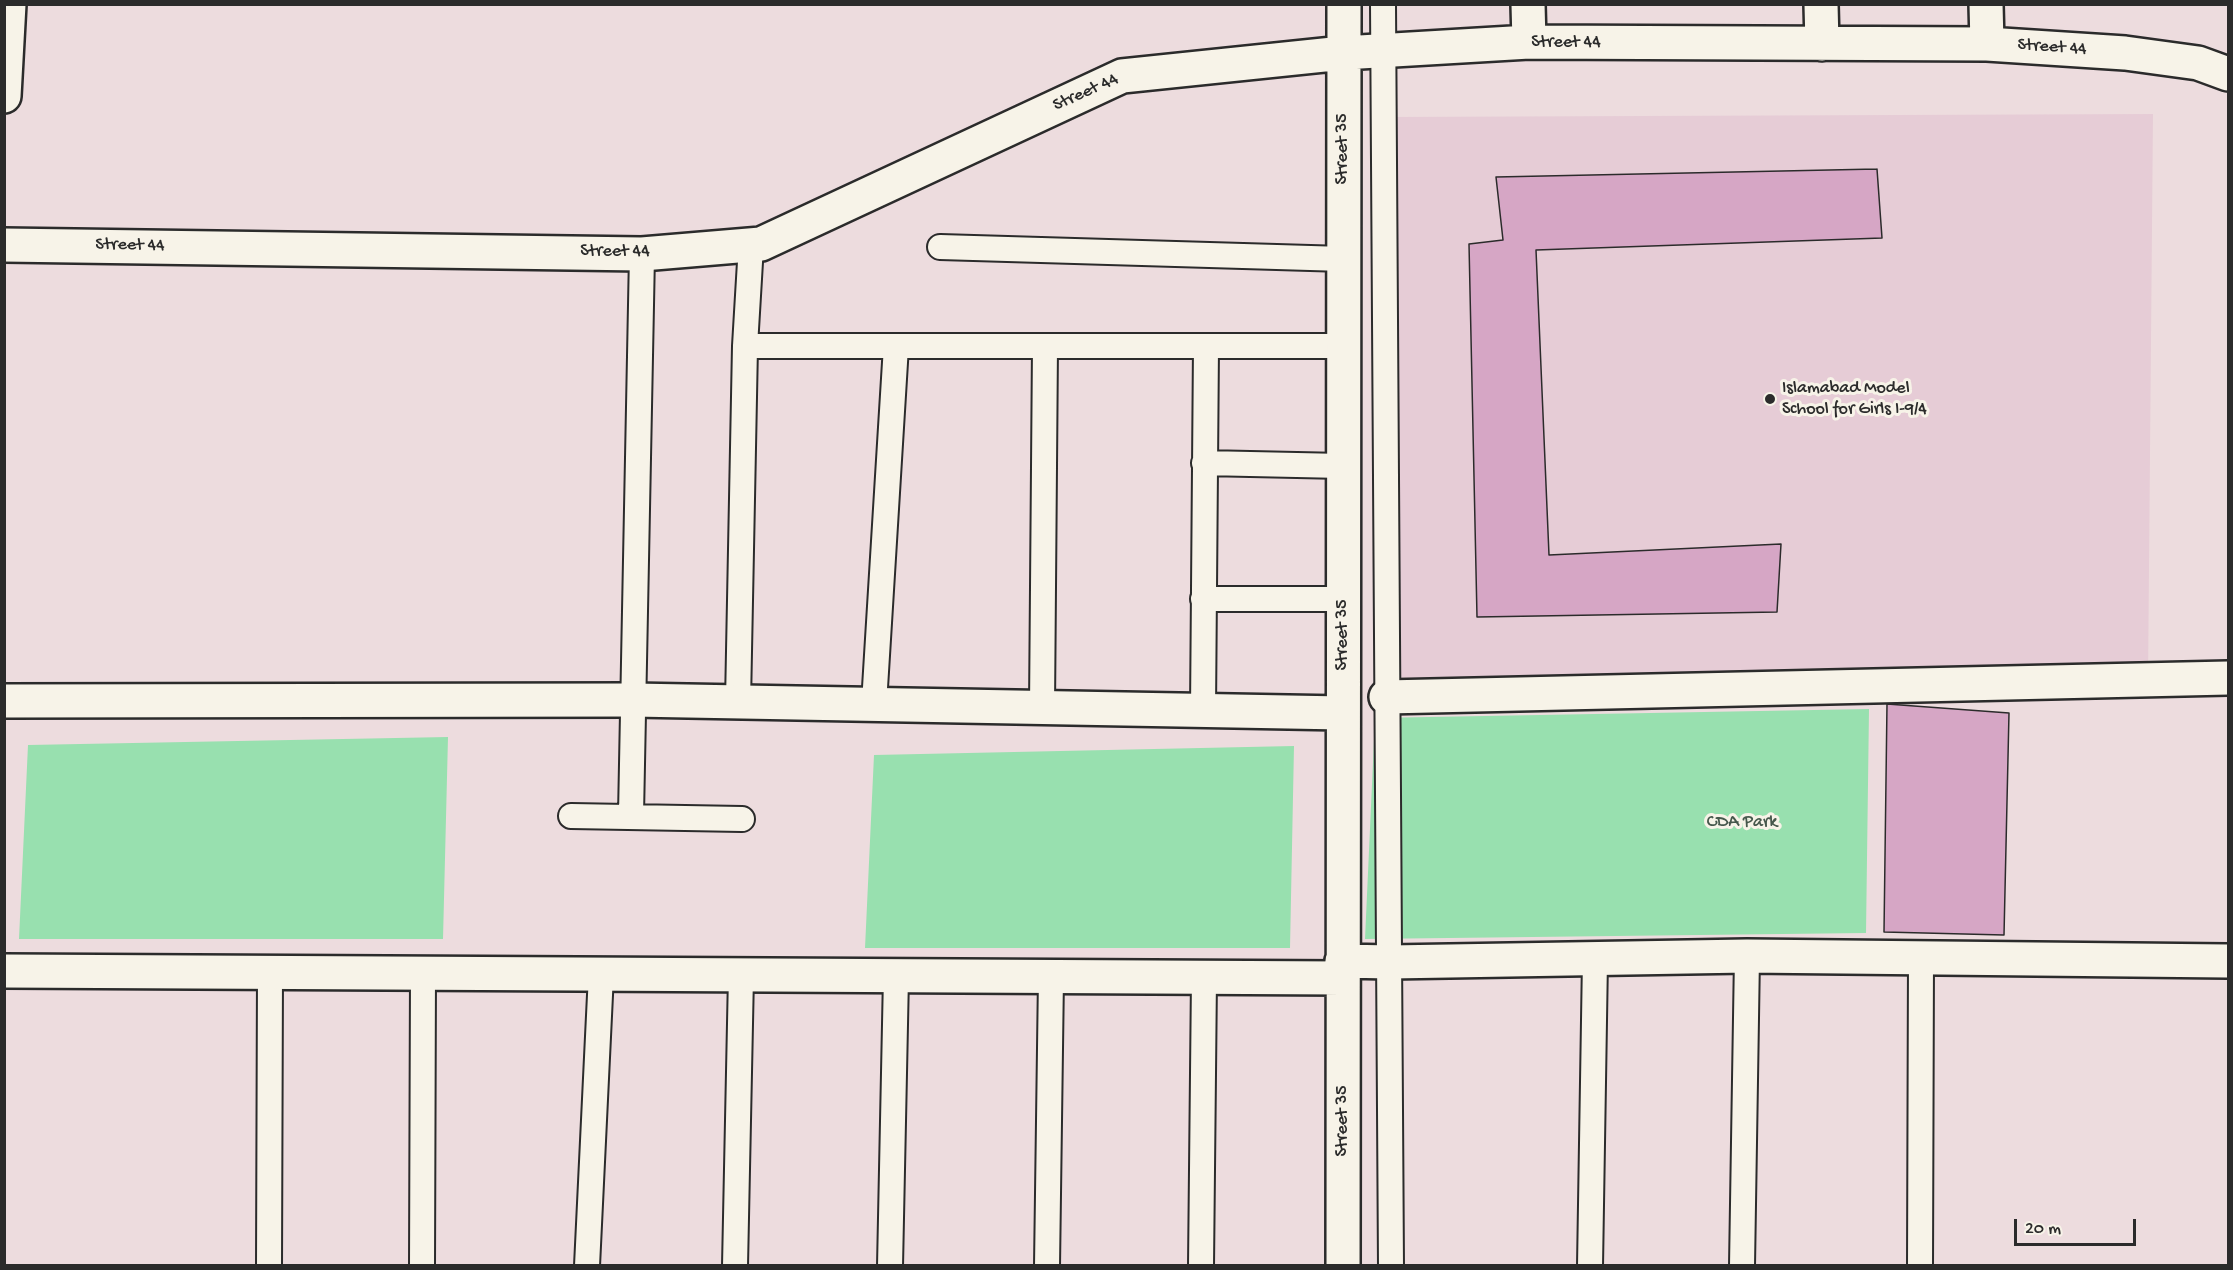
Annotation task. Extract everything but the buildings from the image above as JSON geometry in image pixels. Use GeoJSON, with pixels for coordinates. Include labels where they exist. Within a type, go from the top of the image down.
{"type":"FeatureCollection","features":[{"type":"Feature","properties":{"kind":"street"},"geometry":{"type":"LineString","coordinates":[[4,96],[9,4]]}},
{"type":"Feature","properties":{"kind":"street","name":"Street 35"},"geometry":{"type":"LineString","coordinates":[[1343,1266],[1344,4]]}},
{"type":"Feature","properties":{"kind":"street"},"geometry":{"type":"LineString","coordinates":[[1528,4],[1529,42]]}},
{"type":"Feature","properties":{"kind":"street"},"geometry":{"type":"LineString","coordinates":[[1821,4],[1822,44]]}},
{"type":"Feature","properties":{"kind":"street"},"geometry":{"type":"LineString","coordinates":[[1986,4],[1987,44]]}},
{"type":"Feature","properties":{"kind":"street","name":"Street 44"},"geometry":{"type":"LineString","coordinates":[[4,245],[642,254],[761,244],[1122,76],[1343,52],[1529,42],[1987,44],[2125,53],[2198,63],[2229,74]]}},
{"type":"Feature","properties":{"kind":"street"},"geometry":{"type":"LineString","coordinates":[[1386,697],[2229,678]]}},
{"type":"Feature","properties":{"kind":"street"},"geometry":{"type":"LineString","coordinates":[[4,700],[633,700],[1343,713]]}},
{"type":"Feature","properties":{"kind":"street"},"geometry":{"type":"LineString","coordinates":[[4,971],[1204,977],[1342,969],[1390,962],[1747,956],[2229,961]]}},
{"type":"Feature","properties":{"kind":"lane"},"geometry":{"type":"LineString","coordinates":[[1383,4],[1391,1266]]}},
{"type":"Feature","properties":{"kind":"lane"},"geometry":{"type":"LineString","coordinates":[[738,702],[745,346],[751,245]]}},
{"type":"Feature","properties":{"kind":"lane"},"geometry":{"type":"LineString","coordinates":[[940,247],[1344,259]]}},
{"type":"Feature","properties":{"kind":"lane"},"geometry":{"type":"LineString","coordinates":[[631,815],[642,254]]}},
{"type":"Feature","properties":{"kind":"lane"},"geometry":{"type":"LineString","coordinates":[[745,346],[1343,346]]}},
{"type":"Feature","properties":{"kind":"lane"},"geometry":{"type":"LineString","coordinates":[[874,704],[896,346]]}},
{"type":"Feature","properties":{"kind":"lane"},"geometry":{"type":"LineString","coordinates":[[1042,707],[1045,346]]}},
{"type":"Feature","properties":{"kind":"lane"},"geometry":{"type":"LineString","coordinates":[[1203,710],[1206,346]]}},
{"type":"Feature","properties":{"kind":"lane"},"geometry":{"type":"LineString","coordinates":[[1204,463],[1343,466]]}},
{"type":"Feature","properties":{"kind":"lane"},"geometry":{"type":"LineString","coordinates":[[1203,599],[1343,599]]}},
{"type":"Feature","properties":{"kind":"lane"},"geometry":{"type":"LineString","coordinates":[[571,816],[631,815],[742,819]]}},
{"type":"Feature","properties":{"kind":"lane"},"geometry":{"type":"LineString","coordinates":[[1742,1266],[1747,956]]}},
{"type":"Feature","properties":{"kind":"lane"},"geometry":{"type":"LineString","coordinates":[[1920,1266],[1921,958]]}},
{"type":"Feature","properties":{"kind":"lane"},"geometry":{"type":"LineString","coordinates":[[1590,1266],[1595,959]]}},
{"type":"Feature","properties":{"kind":"lane"},"geometry":{"type":"LineString","coordinates":[[269,1266],[270,973]]}},
{"type":"Feature","properties":{"kind":"lane"},"geometry":{"type":"LineString","coordinates":[[422,1266],[423,974]]}},
{"type":"Feature","properties":{"kind":"lane"},"geometry":{"type":"LineString","coordinates":[[587,1266],[601,974]]}},
{"type":"Feature","properties":{"kind":"lane"},"geometry":{"type":"LineString","coordinates":[[735,1266],[741,975]]}},
{"type":"Feature","properties":{"kind":"lane"},"geometry":{"type":"LineString","coordinates":[[890,1266],[896,976]]}},
{"type":"Feature","properties":{"kind":"lane"},"geometry":{"type":"LineString","coordinates":[[1047,1266],[1051,976]]}},
{"type":"Feature","properties":{"kind":"lane"},"geometry":{"type":"LineString","coordinates":[[1201,1266],[1204,977]]}},
{"type":"Feature","properties":{"kind":"shaded area","name":"Islamabad Model School for Girls I-9/4"},"geometry":{"type":"Polygon","coordinates":[[[2153,114],[2148,681],[1389,683],[1389,117],[2153,114]]]}},
{"type":"Feature","properties":{"kind":"green space","name":"CDA Park"},"geometry":{"type":"Polygon","coordinates":[[[1869,709],[1866,933],[1365,939],[1375,718],[1869,709]]]}},
{"type":"Feature","properties":{"kind":"green space"},"geometry":{"type":"Polygon","coordinates":[[[448,737],[443,939],[19,939],[28,745],[448,737]]]}},
{"type":"Feature","properties":{"kind":"green space"},"geometry":{"type":"Polygon","coordinates":[[[1294,746],[1290,948],[865,948],[874,755],[1294,746]]]}},
{"type":"Feature","properties":{"kind":"place","name":"Islamabad Model School for Girls I-9/4"},"geometry":{"type":"Point","coordinates":[1770,399]}}]}
